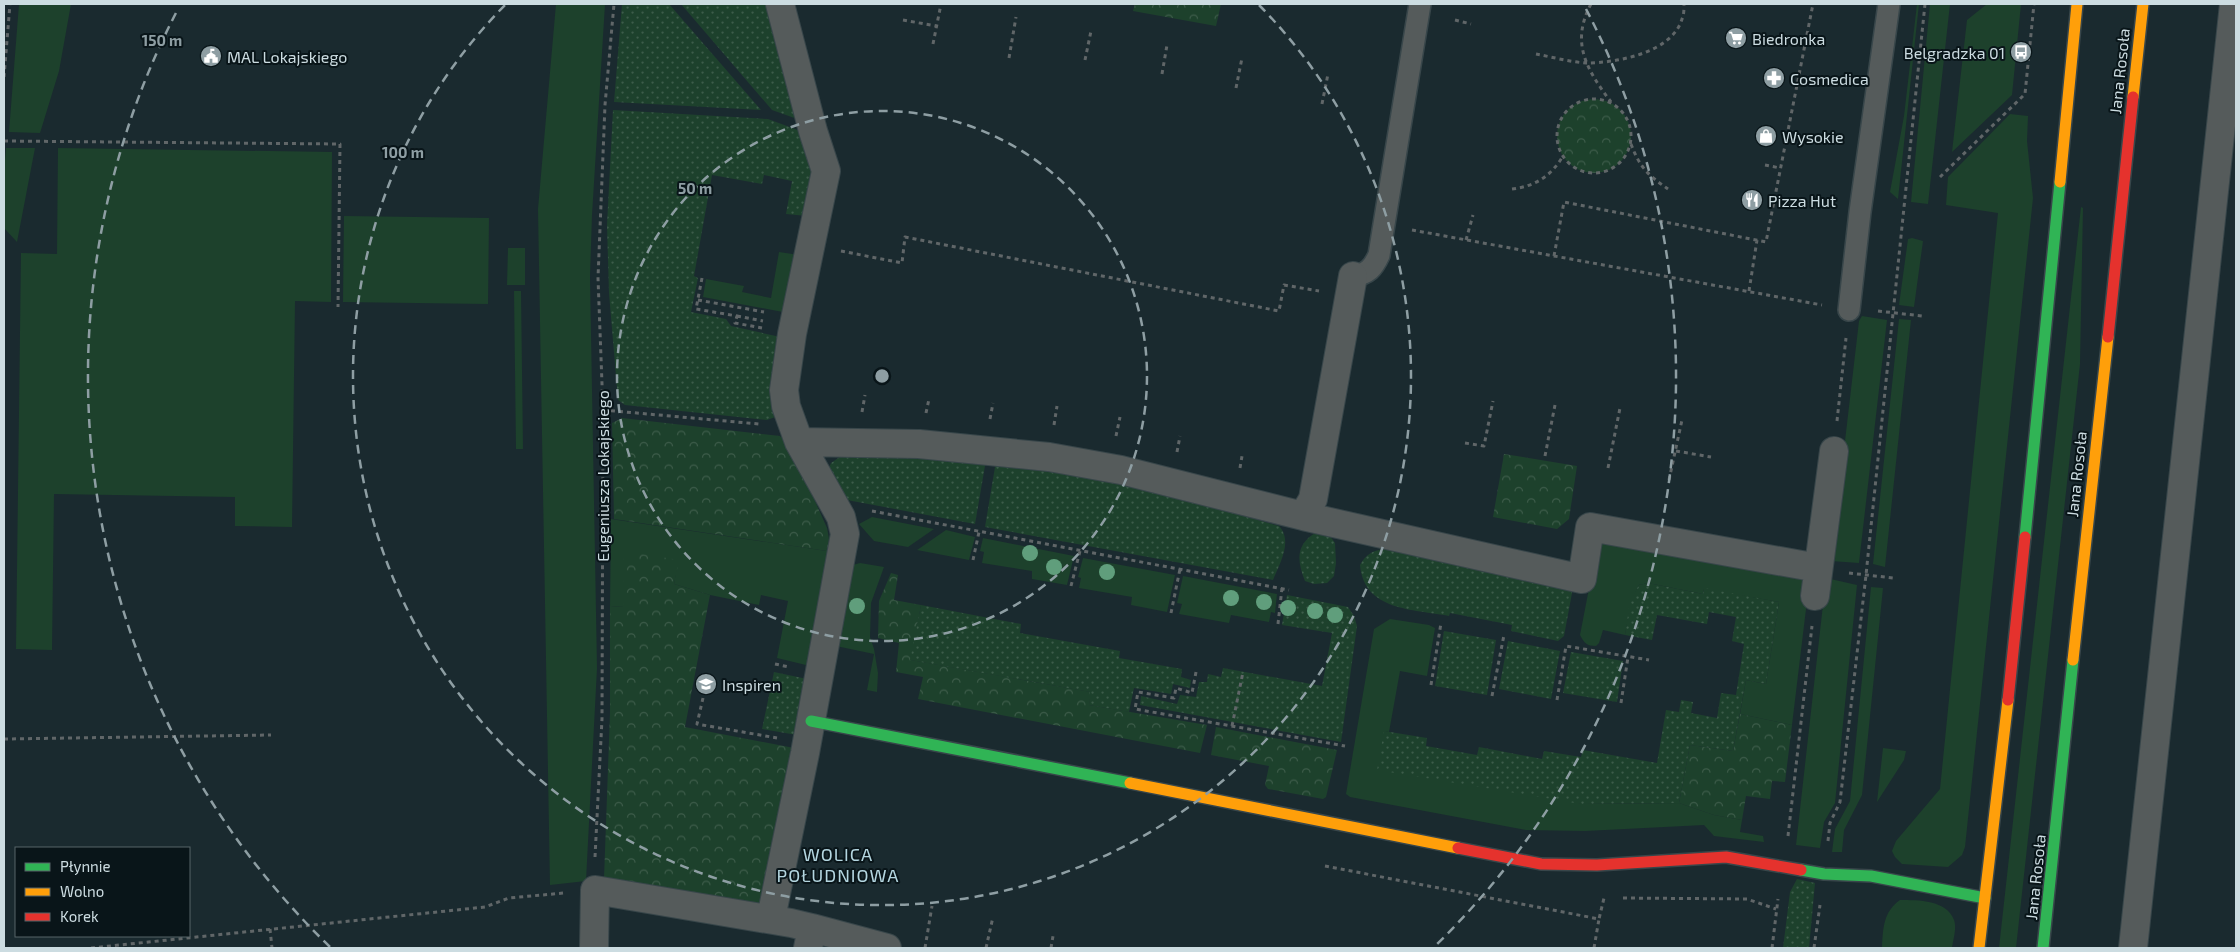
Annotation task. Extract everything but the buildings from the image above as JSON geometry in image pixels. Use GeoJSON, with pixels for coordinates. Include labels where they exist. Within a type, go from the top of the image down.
{"type":"FeatureCollection","features":[{"type":"Feature","properties":{"kind":"street"},"geometry":{"type":"LineString","coordinates":[[771,918],[811,721],[845,534],[841,517],[796,434],[786,406],[784,390],[781,328],[811,246],[834,172],[810,121],[780,4]]}},
{"type":"Feature","properties":{"kind":"street"},"geometry":{"type":"LineString","coordinates":[[1979,948],[2016,632],[2077,4]]}},
{"type":"Feature","properties":{"kind":"street","name":"Jana Rosoła"},"geometry":{"type":"LineString","coordinates":[[2043,948],[2143,4]]}},
{"type":"Feature","properties":{"kind":"street"},"geometry":{"type":"LineString","coordinates":[[2133,948],[2234,4]]}},
{"type":"Feature","properties":{"kind":"street"},"geometry":{"type":"LineString","coordinates":[[1303,516],[1313,499],[1352,287]]}},
{"type":"Feature","properties":{"kind":"street"},"geometry":{"type":"LineString","coordinates":[[796,434],[1048,456],[1120,470],[1303,516],[1582,579],[1590,527],[1818,568]]}},
{"type":"Feature","properties":{"kind":"street"},"geometry":{"type":"LineString","coordinates":[[1815,596],[1834,451]]}},
{"type":"Feature","properties":{"kind":"street"},"geometry":{"type":"LineString","coordinates":[[811,721],[1541,864],[1597,865],[1726,857],[1824,874],[1871,876],[1985,898]]}},
{"type":"Feature","properties":{"kind":"street"},"geometry":{"type":"LineString","coordinates":[[594,948],[595,890],[771,918],[810,938],[887,948]]}},
{"type":"Feature","properties":{"kind":"lane"},"geometry":{"type":"LineString","coordinates":[[1352,287],[1362,275],[1372,270],[1379,255],[1382,224],[1420,4]]}},
{"type":"Feature","properties":{"kind":"lane"},"geometry":{"type":"LineString","coordinates":[[1849,310],[1860,212],[1889,4]]}},
{"type":"Feature","properties":{"kind":"path"},"geometry":{"type":"LineString","coordinates":[[4,77],[10,4]]}},
{"type":"Feature","properties":{"kind":"path","name":"Eugeniusza Lokajskiego"},"geometry":{"type":"LineString","coordinates":[[595,890],[602,719],[603,410],[598,278],[605,105],[614,4]]}},
{"type":"Feature","properties":{"kind":"path"},"geometry":{"type":"LineString","coordinates":[[933,44],[941,4]]}},
{"type":"Feature","properties":{"kind":"path"},"geometry":{"type":"LineString","coordinates":[[1591,4],[1584,17],[1582,44],[1585,63],[1611,103]]}},
{"type":"Feature","properties":{"kind":"path"},"geometry":{"type":"LineString","coordinates":[[1536,54],[1585,63],[1637,56],[1662,44],[1674,34],[1682,19],[1684,4]]}},
{"type":"Feature","properties":{"kind":"path"},"geometry":{"type":"LineString","coordinates":[[1554,256],[1564,202],[1766,242],[1813,4]]}},
{"type":"Feature","properties":{"kind":"path"},"geometry":{"type":"LineString","coordinates":[[1814,948],[1830,823],[1840,802],[1866,575],[1925,4]]}},
{"type":"Feature","properties":{"kind":"path"},"geometry":{"type":"LineString","coordinates":[[1940,177],[2025,94],[2034,4]]}},
{"type":"Feature","properties":{"kind":"path"},"geometry":{"type":"LineString","coordinates":[[1009,58],[1016,17]]}},
{"type":"Feature","properties":{"kind":"path"},"geometry":{"type":"LineString","coordinates":[[903,20],[936,26]]}},
{"type":"Feature","properties":{"kind":"path"},"geometry":{"type":"LineString","coordinates":[[1456,20],[1471,24]]}},
{"type":"Feature","properties":{"kind":"path"},"geometry":{"type":"LineString","coordinates":[[1085,60],[1091,31]]}},
{"type":"Feature","properties":{"kind":"path"},"geometry":{"type":"LineString","coordinates":[[1162,74],[1167,44]]}},
{"type":"Feature","properties":{"kind":"path"},"geometry":{"type":"LineString","coordinates":[[1236,88],[1242,58]]}},
{"type":"Feature","properties":{"kind":"path"},"geometry":{"type":"LineString","coordinates":[[1322,104],[1328,74]]}},
{"type":"Feature","properties":{"kind":"path"},"geometry":{"type":"LineString","coordinates":[[1631,144],[1626,155],[1618,165],[1608,171],[1584,172],[1572,166],[1563,156],[1557,134],[1560,122],[1566,112],[1576,104],[1587,100],[1599,99],[1611,103],[1621,110],[1628,120],[1631,144],[1638,161],[1648,174],[1668,188]]}},
{"type":"Feature","properties":{"kind":"path"},"geometry":{"type":"LineString","coordinates":[[4,141],[340,144],[338,307]]}},
{"type":"Feature","properties":{"kind":"path"},"geometry":{"type":"LineString","coordinates":[[1512,189],[1522,188],[1543,180],[1555,169],[1563,156]]}},
{"type":"Feature","properties":{"kind":"path"},"geometry":{"type":"LineString","coordinates":[[1765,165],[1780,168]]}},
{"type":"Feature","properties":{"kind":"path"},"geometry":{"type":"LineString","coordinates":[[1466,240],[1473,215]]}},
{"type":"Feature","properties":{"kind":"path"},"geometry":{"type":"LineString","coordinates":[[1382,224],[1849,310],[1892,312],[1922,316]]}},
{"type":"Feature","properties":{"kind":"path"},"geometry":{"type":"LineString","coordinates":[[811,246],[902,263],[906,237],[1279,311],[1284,285],[1352,287]]}},
{"type":"Feature","properties":{"kind":"path"},"geometry":{"type":"LineString","coordinates":[[1749,292],[1757,240]]}},
{"type":"Feature","properties":{"kind":"path"},"geometry":{"type":"LineString","coordinates":[[702,278],[696,309],[737,316],[781,328]]}},
{"type":"Feature","properties":{"kind":"path"},"geometry":{"type":"LineString","coordinates":[[698,300],[770,313]]}},
{"type":"Feature","properties":{"kind":"path"},"geometry":{"type":"LineString","coordinates":[[1834,451],[1849,310]]}},
{"type":"Feature","properties":{"kind":"path"},"geometry":{"type":"LineString","coordinates":[[737,316],[736,323],[781,328]]}},
{"type":"Feature","properties":{"kind":"path"},"geometry":{"type":"LineString","coordinates":[[1465,443],[1484,446],[1493,401]]}},
{"type":"Feature","properties":{"kind":"path"},"geometry":{"type":"LineString","coordinates":[[1545,456],[1555,405]]}},
{"type":"Feature","properties":{"kind":"path"},"geometry":{"type":"LineString","coordinates":[[1608,468],[1620,408]]}},
{"type":"Feature","properties":{"kind":"path"},"geometry":{"type":"LineString","coordinates":[[603,410],[796,434]]}},
{"type":"Feature","properties":{"kind":"path"},"geometry":{"type":"LineString","coordinates":[[1669,480],[1682,420]]}},
{"type":"Feature","properties":{"kind":"path"},"geometry":{"type":"LineString","coordinates":[[1676,451],[1710,457]]}},
{"type":"Feature","properties":{"kind":"path"},"geometry":{"type":"LineString","coordinates":[[834,504],[1289,590]]}},
{"type":"Feature","properties":{"kind":"path"},"geometry":{"type":"LineString","coordinates":[[973,560],[979,532]]}},
{"type":"Feature","properties":{"kind":"path"},"geometry":{"type":"LineString","coordinates":[[1071,586],[1080,551]]}},
{"type":"Feature","properties":{"kind":"path"},"geometry":{"type":"LineString","coordinates":[[1818,568],[1893,578]]}},
{"type":"Feature","properties":{"kind":"path"},"geometry":{"type":"LineString","coordinates":[[1171,613],[1180,569]]}},
{"type":"Feature","properties":{"kind":"path"},"geometry":{"type":"LineString","coordinates":[[1278,624],[1282,588]]}},
{"type":"Feature","properties":{"kind":"path"},"geometry":{"type":"LineString","coordinates":[[1772,948],[1776,909],[1784,867],[1815,596]]}},
{"type":"Feature","properties":{"kind":"path"},"geometry":{"type":"LineString","coordinates":[[1431,685],[1441,623]]}},
{"type":"Feature","properties":{"kind":"path"},"geometry":{"type":"LineString","coordinates":[[1492,696],[1504,635]]}},
{"type":"Feature","properties":{"kind":"path"},"geometry":{"type":"LineString","coordinates":[[1557,700],[1566,646],[1649,660]]}},
{"type":"Feature","properties":{"kind":"path"},"geometry":{"type":"LineString","coordinates":[[1621,703],[1628,657]]}},
{"type":"Feature","properties":{"kind":"path"},"geometry":{"type":"LineString","coordinates":[[1196,672],[1192,693],[1176,688],[1174,698],[1138,692],[1135,709],[1345,746]]}},
{"type":"Feature","properties":{"kind":"path"},"geometry":{"type":"LineString","coordinates":[[1232,726],[1243,672]]}},
{"type":"Feature","properties":{"kind":"path"},"geometry":{"type":"LineString","coordinates":[[703,698],[697,724],[758,734]]}},
{"type":"Feature","properties":{"kind":"path"},"geometry":{"type":"LineString","coordinates":[[4,739],[271,735]]}},
{"type":"Feature","properties":{"kind":"path"},"geometry":{"type":"LineString","coordinates":[[91,948],[485,906],[509,898],[595,890]]}},
{"type":"Feature","properties":{"kind":"path"},"geometry":{"type":"LineString","coordinates":[[925,948],[932,906]]}},
{"type":"Feature","properties":{"kind":"path"},"geometry":{"type":"LineString","coordinates":[[986,948],[993,917]]}},
{"type":"Feature","properties":{"kind":"path"},"geometry":{"type":"LineString","coordinates":[[1594,948],[1599,919]]}},
{"type":"Feature","properties":{"kind":"path"},"geometry":{"type":"LineString","coordinates":[[270,929],[272,948]]}},
{"type":"Feature","properties":{"kind":"path"},"geometry":{"type":"LineString","coordinates":[[1051,948],[1053,936]]}},
{"type":"Feature","properties":{"kind":"green space"},"geometry":{"type":"Polygon","coordinates":[[[19,4],[71,4],[59,71],[40,133],[9,132],[19,4]]]}},
{"type":"Feature","properties":{"kind":"green space"},"geometry":{"type":"Polygon","coordinates":[[[556,4],[605,4],[590,277],[597,668],[586,881],[550,885],[538,209],[556,4]]]}},
{"type":"Feature","properties":{"kind":"green space"},"geometry":{"type":"Polygon","coordinates":[[[622,4],[669,4],[761,110],[614,102],[622,4]]]}},
{"type":"Feature","properties":{"kind":"green space"},"geometry":{"type":"Polygon","coordinates":[[[681,4],[769,4],[769,19],[800,120],[772,110],[681,4]]]}},
{"type":"Feature","properties":{"kind":"green space"},"geometry":{"type":"Polygon","coordinates":[[[1135,4],[1221,4],[1216,26],[1133,11],[1135,4]]]}},
{"type":"Feature","properties":{"kind":"green space"},"geometry":{"type":"Polygon","coordinates":[[[1917,4],[1919,4],[1898,199],[1890,192],[1904,116],[1917,4]]]}},
{"type":"Feature","properties":{"kind":"green space"},"geometry":{"type":"Polygon","coordinates":[[[1930,4],[1950,4],[1928,204],[1911,202],[1930,4]]]}},
{"type":"Feature","properties":{"kind":"green space"},"geometry":{"type":"Polygon","coordinates":[[[1987,4],[2021,4],[2012,95],[1952,152],[1967,20],[1987,4]]]}},
{"type":"Feature","properties":{"kind":"green space"},"geometry":{"type":"Polygon","coordinates":[[[1594,99],[1608,102],[1620,110],[1628,122],[1631,136],[1628,150],[1620,162],[1608,170],[1594,173],[1580,170],[1568,162],[1560,150],[1557,136],[1560,122],[1568,110],[1580,102],[1594,99]]]}},
{"type":"Feature","properties":{"kind":"green space"},"geometry":{"type":"Polygon","coordinates":[[[613,110],[768,119],[803,132],[814,177],[807,216],[786,214],[792,181],[764,175],[762,184],[712,175],[694,276],[698,278],[691,312],[726,319],[731,326],[785,338],[778,416],[767,420],[625,405],[618,400],[609,293],[607,225],[613,110]]]}},
{"type":"Feature","properties":{"kind":"green space"},"geometry":{"type":"Polygon","coordinates":[[[2010,114],[2028,116],[2027,141],[2033,198],[1965,847],[1962,855],[1948,867],[1902,864],[1892,851],[1896,841],[1940,789],[1998,213],[1946,205],[1948,177],[2010,114]]]}},
{"type":"Feature","properties":{"kind":"green space"},"geometry":{"type":"Polygon","coordinates":[[[6,148],[35,148],[17,242],[4,228],[6,148]]]}},
{"type":"Feature","properties":{"kind":"green space"},"geometry":{"type":"Polygon","coordinates":[[[58,148],[332,152],[331,302],[295,301],[292,527],[235,526],[235,497],[54,494],[52,650],[16,649],[21,253],[57,254],[58,148]]]}},
{"type":"Feature","properties":{"kind":"green space"},"geometry":{"type":"Polygon","coordinates":[[[2081,207],[2083,208],[2080,364],[2016,948],[1999,948],[2081,207]]]}},
{"type":"Feature","properties":{"kind":"green space"},"geometry":{"type":"Polygon","coordinates":[[[344,216],[489,218],[488,304],[343,302],[344,216]]]}},
{"type":"Feature","properties":{"kind":"green space"},"geometry":{"type":"Polygon","coordinates":[[[1912,238],[1923,241],[1914,307],[1899,305],[1908,239],[1912,238]]]}},
{"type":"Feature","properties":{"kind":"green space"},"geometry":{"type":"Polygon","coordinates":[[[508,248],[525,248],[525,285],[507,285],[508,248]]]}},
{"type":"Feature","properties":{"kind":"green space"},"geometry":{"type":"Polygon","coordinates":[[[779,252],[799,255],[788,313],[703,297],[706,279],[744,286],[742,292],[771,298],[779,252]]]}},
{"type":"Feature","properties":{"kind":"green space"},"geometry":{"type":"Polygon","coordinates":[[[514,291],[521,291],[523,449],[516,449],[514,291]]]}},
{"type":"Feature","properties":{"kind":"green space"},"geometry":{"type":"Polygon","coordinates":[[[1862,316],[1887,320],[1859,563],[1831,561],[1859,321],[1862,316]]]}},
{"type":"Feature","properties":{"kind":"green space"},"geometry":{"type":"Polygon","coordinates":[[[1899,319],[1911,320],[1885,567],[1873,564],[1899,319]]]}},
{"type":"Feature","properties":{"kind":"green space"},"geometry":{"type":"Polygon","coordinates":[[[622,418],[780,436],[790,445],[827,528],[829,539],[827,551],[614,519],[612,423],[622,418]]]}},
{"type":"Feature","properties":{"kind":"green space"},"geometry":{"type":"Polygon","coordinates":[[[844,454],[986,460],[975,524],[847,500],[829,468],[831,463],[844,454]]]}},
{"type":"Feature","properties":{"kind":"green space"},"geometry":{"type":"Polygon","coordinates":[[[1504,454],[1577,466],[1569,519],[1557,529],[1493,517],[1504,454]]]}},
{"type":"Feature","properties":{"kind":"green space"},"geometry":{"type":"Polygon","coordinates":[[[996,461],[1061,471],[1147,489],[1279,526],[1285,538],[1282,559],[1273,580],[985,527],[996,461]]]}},
{"type":"Feature","properties":{"kind":"green space"},"geometry":{"type":"Polygon","coordinates":[[[872,517],[934,529],[908,547],[874,541],[859,524],[872,517]]]}},
{"type":"Feature","properties":{"kind":"green space"},"geometry":{"type":"Polygon","coordinates":[[[611,519],[827,551],[827,576],[810,666],[777,658],[788,601],[761,595],[759,605],[710,595],[674,584],[678,560],[623,607],[610,606],[611,519]]]}},
{"type":"Feature","properties":{"kind":"green space"},"geometry":{"type":"Polygon","coordinates":[[[946,530],[975,537],[969,560],[917,550],[946,530]]]}},
{"type":"Feature","properties":{"kind":"green space"},"geometry":{"type":"Polygon","coordinates":[[[1317,532],[1330,536],[1335,543],[1336,563],[1334,576],[1327,583],[1314,584],[1305,581],[1299,560],[1301,548],[1317,532]]]}},
{"type":"Feature","properties":{"kind":"green space"},"geometry":{"type":"Polygon","coordinates":[[[983,538],[1074,556],[1067,585],[1032,579],[1032,571],[982,563],[984,552],[980,551],[983,538]]]}},
{"type":"Feature","properties":{"kind":"green space"},"geometry":{"type":"Polygon","coordinates":[[[1602,542],[1810,576],[1792,725],[1740,714],[1746,680],[1766,684],[1779,602],[1704,589],[1703,594],[1648,583],[1639,585],[1631,601],[1625,635],[1603,630],[1599,643],[1596,646],[1588,645],[1584,642],[1580,635],[1597,547],[1602,542]]]}},
{"type":"Feature","properties":{"kind":"green space"},"geometry":{"type":"Polygon","coordinates":[[[1384,549],[1571,589],[1572,593],[1564,636],[1558,641],[1511,631],[1512,625],[1450,613],[1449,616],[1406,609],[1380,600],[1363,580],[1360,565],[1370,554],[1384,549]]]}},
{"type":"Feature","properties":{"kind":"green space"},"geometry":{"type":"Polygon","coordinates":[[[623,551],[679,560],[674,584],[710,595],[685,727],[794,748],[766,912],[604,879],[610,713],[610,606],[623,607],[623,551]]]}},
{"type":"Feature","properties":{"kind":"green space"},"geometry":{"type":"Polygon","coordinates":[[[1083,558],[1175,575],[1167,612],[1131,605],[1132,597],[1079,588],[1081,578],[1078,577],[1083,558]]]}},
{"type":"Feature","properties":{"kind":"green space"},"geometry":{"type":"Polygon","coordinates":[[[860,563],[884,567],[871,603],[870,637],[874,649],[878,673],[877,692],[867,690],[874,654],[836,646],[853,565],[860,563]]]}},
{"type":"Feature","properties":{"kind":"green space"},"geometry":{"type":"Polygon","coordinates":[[[891,573],[898,575],[894,600],[921,605],[911,660],[1091,692],[1089,705],[1207,725],[1200,753],[918,699],[923,677],[896,672],[899,643],[878,638],[879,601],[891,573]]]}},
{"type":"Feature","properties":{"kind":"green space"},"geometry":{"type":"Polygon","coordinates":[[[1183,576],[1277,594],[1275,613],[1271,612],[1269,622],[1231,615],[1229,623],[1179,614],[1182,604],[1177,603],[1183,576]]]}},
{"type":"Feature","properties":{"kind":"green space"},"geometry":{"type":"Polygon","coordinates":[[[1826,578],[1857,585],[1835,803],[1824,822],[1820,848],[1796,845],[1826,578]]]}},
{"type":"Feature","properties":{"kind":"green space"},"geometry":{"type":"Polygon","coordinates":[[[1648,583],[1703,594],[1704,588],[1779,602],[1766,684],[1746,680],[1733,751],[1690,745],[1679,803],[1581,804],[1377,770],[1384,731],[1427,738],[1426,746],[1477,755],[1479,747],[1542,759],[1544,751],[1581,757],[1583,750],[1657,763],[1666,710],[1679,712],[1681,700],[1693,702],[1691,713],[1717,718],[1721,693],[1736,695],[1744,644],[1732,641],[1736,617],[1709,612],[1707,624],[1657,615],[1652,640],[1625,635],[1630,601],[1639,585],[1648,583]]]}},
{"type":"Feature","properties":{"kind":"green space"},"geometry":{"type":"Polygon","coordinates":[[[1871,587],[1883,588],[1862,795],[1844,830],[1842,852],[1832,852],[1835,829],[1850,801],[1871,587]]]}},
{"type":"Feature","properties":{"kind":"green space"},"geometry":{"type":"Polygon","coordinates":[[[1287,595],[1348,607],[1354,616],[1357,626],[1341,742],[1140,705],[1141,696],[1177,704],[1180,695],[1196,697],[1199,682],[1207,682],[1208,674],[1221,677],[1223,668],[1322,686],[1332,633],[1282,625],[1287,595]]]}},
{"type":"Feature","properties":{"kind":"green space"},"geometry":{"type":"Polygon","coordinates":[[[921,605],[1021,624],[1020,633],[1120,651],[1119,658],[1182,669],[1181,677],[1191,680],[1190,688],[1173,684],[1171,694],[1134,688],[1129,712],[1089,705],[1090,692],[910,660],[921,605]]]}},
{"type":"Feature","properties":{"kind":"green space"},"geometry":{"type":"Polygon","coordinates":[[[1390,619],[1429,625],[1435,628],[1427,676],[1400,671],[1389,732],[1384,731],[1581,804],[1679,803],[1714,815],[1742,820],[1740,832],[1763,836],[1764,842],[1714,836],[1704,825],[1585,831],[1526,830],[1350,797],[1346,794],[1374,629],[1390,619]]]}},
{"type":"Feature","properties":{"kind":"green space"},"geometry":{"type":"Polygon","coordinates":[[[1444,631],[1496,640],[1487,695],[1435,686],[1444,631]]]}},
{"type":"Feature","properties":{"kind":"green space"},"geometry":{"type":"Polygon","coordinates":[[[1508,641],[1560,651],[1551,699],[1499,689],[1508,641]]]}},
{"type":"Feature","properties":{"kind":"green space"},"geometry":{"type":"Polygon","coordinates":[[[1571,652],[1623,661],[1617,702],[1563,693],[1571,652]]]}},
{"type":"Feature","properties":{"kind":"green space"},"geometry":{"type":"Polygon","coordinates":[[[774,672],[807,679],[797,735],[762,729],[774,672]]]}},
{"type":"Feature","properties":{"kind":"green space"},"geometry":{"type":"Polygon","coordinates":[[[1740,714],[1792,725],[1785,782],[1772,781],[1770,799],[1746,796],[1742,820],[1714,815],[1679,803],[1690,745],[1733,751],[1740,714]]]}},
{"type":"Feature","properties":{"kind":"green space"},"geometry":{"type":"Polygon","coordinates":[[[1216,727],[1337,750],[1326,797],[1323,799],[1268,789],[1265,785],[1269,766],[1211,755],[1216,727]]]}},
{"type":"Feature","properties":{"kind":"green space"},"geometry":{"type":"Polygon","coordinates":[[[1883,748],[1906,751],[1904,760],[1877,802],[1883,748]]]}},
{"type":"Feature","properties":{"kind":"green space"},"geometry":{"type":"Polygon","coordinates":[[[1797,879],[1815,883],[1809,948],[1783,948],[1790,892],[1797,879]]]}},
{"type":"Feature","properties":{"kind":"green space"},"geometry":{"type":"Polygon","coordinates":[[[1900,900],[1931,902],[1945,908],[1955,923],[1952,948],[1882,948],[1887,915],[1900,900]]]}},
{"type":"Feature","properties":{"kind":"traffic: fast"},"geometry":{"type":"LineString","coordinates":[[2025,537],[2060,182]]}},
{"type":"Feature","properties":{"kind":"traffic: fast"},"geometry":{"type":"LineString","coordinates":[[2043,948],[2073,660]]}},
{"type":"Feature","properties":{"kind":"traffic: fast"},"geometry":{"type":"LineString","coordinates":[[811,721],[1130,783]]}},
{"type":"Feature","properties":{"kind":"traffic: fast"},"geometry":{"type":"LineString","coordinates":[[1801,870],[1824,874],[1871,876],[1985,898]]}},
{"type":"Feature","properties":{"kind":"traffic: slow"},"geometry":{"type":"LineString","coordinates":[[2060,182],[2077,4]]}},
{"type":"Feature","properties":{"kind":"traffic: slow"},"geometry":{"type":"LineString","coordinates":[[2133,97],[2143,4]]}},
{"type":"Feature","properties":{"kind":"traffic: slow"},"geometry":{"type":"LineString","coordinates":[[2073,660],[2108,337]]}},
{"type":"Feature","properties":{"kind":"traffic: slow"},"geometry":{"type":"LineString","coordinates":[[1979,948],[2008,700]]}},
{"type":"Feature","properties":{"kind":"traffic: slow"},"geometry":{"type":"LineString","coordinates":[[1130,783],[1458,848]]}},
{"type":"Feature","properties":{"kind":"traffic: jam"},"geometry":{"type":"LineString","coordinates":[[2108,337],[2133,97]]}},
{"type":"Feature","properties":{"kind":"traffic: jam"},"geometry":{"type":"LineString","coordinates":[[2008,700],[2025,537]]}},
{"type":"Feature","properties":{"kind":"traffic: jam"},"geometry":{"type":"LineString","coordinates":[[1458,848],[1541,864],[1597,865],[1726,857],[1801,870]]}},
{"type":"Feature","properties":{"kind":"place","name":"Biedronka"},"geometry":{"type":"Point","coordinates":[1736,38]}},
{"type":"Feature","properties":{"kind":"place","name":"Belgradzka 01"},"geometry":{"type":"Point","coordinates":[2021,52]}},
{"type":"Feature","properties":{"kind":"place","name":"MAL Lokajskiego"},"geometry":{"type":"Point","coordinates":[211,56]}},
{"type":"Feature","properties":{"kind":"place","name":"Cosmedica"},"geometry":{"type":"Point","coordinates":[1774,78]}},
{"type":"Feature","properties":{"kind":"place","name":"Wysokie"},"geometry":{"type":"Point","coordinates":[1766,136]}},
{"type":"Feature","properties":{"kind":"place","name":"Pizza Hut"},"geometry":{"type":"Point","coordinates":[1752,200]}},
{"type":"Feature","properties":{"kind":"place","name":"Inspiren"},"geometry":{"type":"Point","coordinates":[706,684]}},
{"type":"Feature","properties":{"kind":"district","name":"WOLICA POŁUDNIOWA"},"geometry":{"type":"Point","coordinates":[838,864]}}]}
